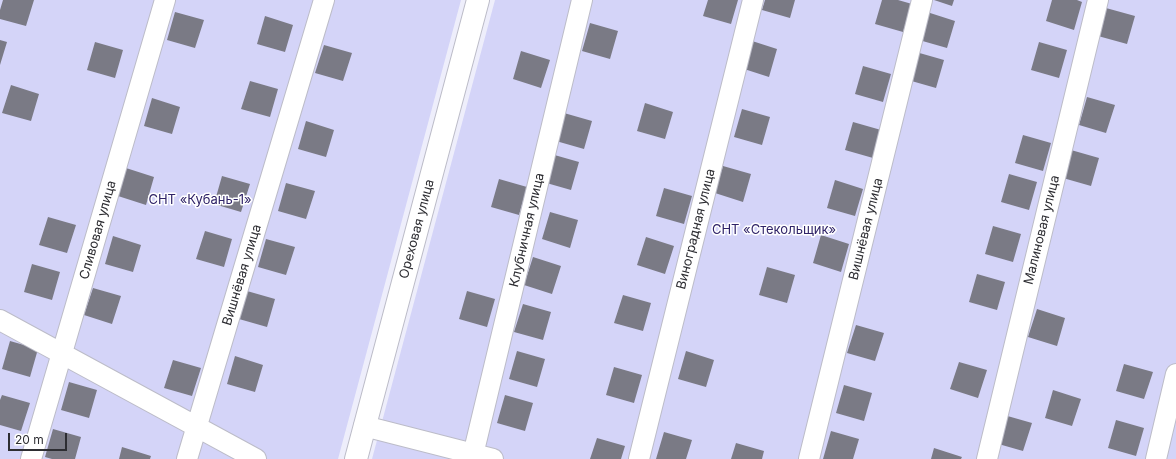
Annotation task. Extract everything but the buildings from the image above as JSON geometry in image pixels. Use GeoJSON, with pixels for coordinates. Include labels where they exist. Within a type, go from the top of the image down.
{"type":"FeatureCollection","features":[{"type":"Feature","properties":{"kind":"street","name":"Сливовая улица"},"geometry":{"type":"LineString","coordinates":[[31,459],[165,0]]}},
{"type":"Feature","properties":{"kind":"street","name":"Вишнёвая улица"},"geometry":{"type":"LineString","coordinates":[[187,459],[324,0]]}},
{"type":"Feature","properties":{"kind":"street","name":"Ореховая улица"},"geometry":{"type":"LineString","coordinates":[[356,459],[478,0]]}},
{"type":"Feature","properties":{"kind":"street","name":"Клубничная улица"},"geometry":{"type":"LineString","coordinates":[[473,456],[582,0]]}},
{"type":"Feature","properties":{"kind":"street","name":"Виноградная улица"},"geometry":{"type":"LineString","coordinates":[[639,459],[753,0]]}},
{"type":"Feature","properties":{"kind":"street","name":"Вишнёвая улица"},"geometry":{"type":"LineString","coordinates":[[809,459],[922,0]]}},
{"type":"Feature","properties":{"kind":"street","name":"Малиновая улица"},"geometry":{"type":"LineString","coordinates":[[986,459],[1098,0]]}},
{"type":"Feature","properties":{"kind":"street"},"geometry":{"type":"LineString","coordinates":[[0,320],[256,459]]}},
{"type":"Feature","properties":{"kind":"street"},"geometry":{"type":"LineString","coordinates":[[1156,459],[1176,374]]}},
{"type":"Feature","properties":{"kind":"street"},"geometry":{"type":"LineString","coordinates":[[364,426],[473,456],[493,459]]}},
{"type":"Feature","properties":{"kind":"green space","name":"СНТ «Кубань-1»"},"geometry":{"type":"Polygon","coordinates":[[[0,0],[461,0],[338,459],[0,459],[0,0]]]}},
{"type":"Feature","properties":{"kind":"green space","name":"СНТ «Стекольщик»"},"geometry":{"type":"Polygon","coordinates":[[[495,0],[1176,0],[1176,459],[372,459],[495,0]]]}}]}
